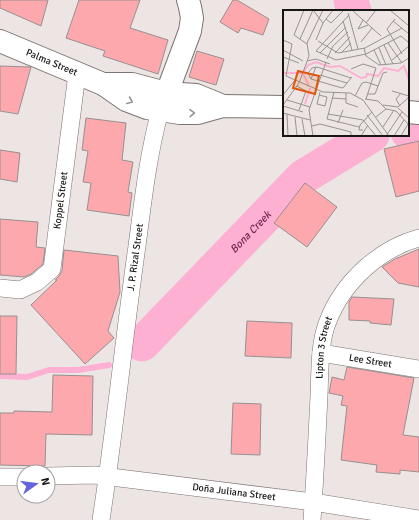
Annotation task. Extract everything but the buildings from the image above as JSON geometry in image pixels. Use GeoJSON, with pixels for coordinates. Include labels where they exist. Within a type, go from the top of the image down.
{"type":"FeatureCollection","features":[{"type":"Feature","properties":{"kind":"street","name":"J. P. Rizal Street"},"geometry":{"type":"LineString","coordinates":[[101,520],[151,148],[163,102],[190,31],[192,18],[188,0]]}},
{"type":"Feature","properties":{"kind":"street","name":"Palma Street"},"geometry":{"type":"LineString","coordinates":[[0,41],[103,84],[132,84],[163,102],[196,95],[222,106],[283,107]]}},
{"type":"Feature","properties":{"kind":"street","name":"Koppel Street"},"geometry":{"type":"LineString","coordinates":[[0,288],[20,290],[37,282],[52,269],[77,74]]}},
{"type":"Feature","properties":{"kind":"street"},"geometry":{"type":"LineString","coordinates":[[409,112],[419,113]]}},
{"type":"Feature","properties":{"kind":"street","name":"Lipton 3 Street"},"geometry":{"type":"LineString","coordinates":[[312,520],[321,353],[327,322],[339,297],[358,275],[388,250],[419,238]]}},
{"type":"Feature","properties":{"kind":"street","name":"Lee Street"},"geometry":{"type":"LineString","coordinates":[[321,353],[419,369]]}},
{"type":"Feature","properties":{"kind":"street","name":"Doña Juliana Street"},"geometry":{"type":"LineString","coordinates":[[56,476],[108,476],[313,502],[419,519]]}},
{"type":"Feature","properties":{"kind":"street"},"geometry":{"type":"LineString","coordinates":[[0,478],[16,477]]}},
{"type":"Feature","properties":{"kind":"waterway"},"geometry":{"type":"LineString","coordinates":[[351,0],[354,10]]}},
{"type":"Feature","properties":{"kind":"waterway","name":"Bona Creek"},"geometry":{"type":"LineString","coordinates":[[409,132],[419,134]]}},
{"type":"Feature","properties":{"kind":"waterway","name":"Bona Creek"},"geometry":{"type":"LineString","coordinates":[[142,344],[303,177],[370,136]]}},
{"type":"Feature","properties":{"kind":"waterway","name":"Bona Creek"},"geometry":{"type":"LineString","coordinates":[[0,376],[27,377],[49,370],[78,370],[109,365]]}}]}
